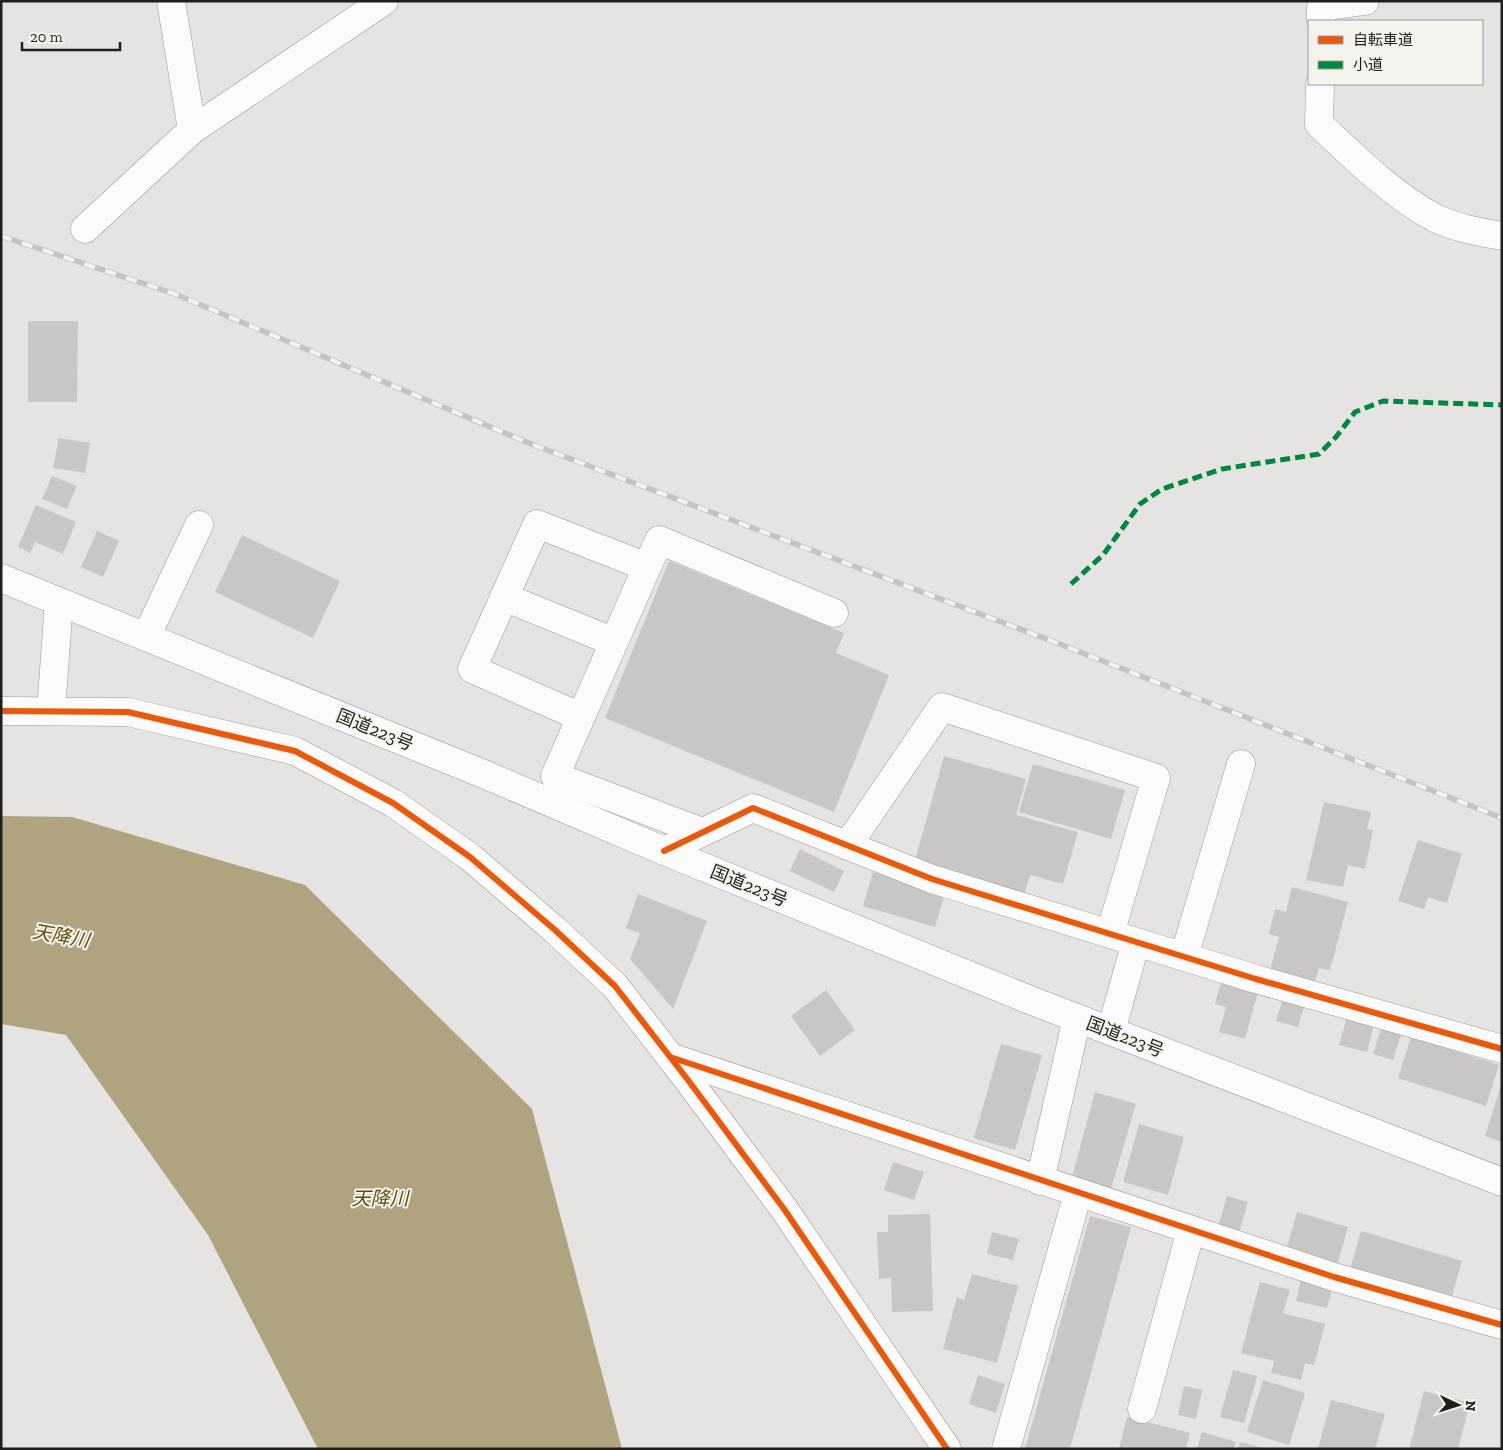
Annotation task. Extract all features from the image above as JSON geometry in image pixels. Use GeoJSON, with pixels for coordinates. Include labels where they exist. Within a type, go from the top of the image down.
{"type":"FeatureCollection","features":[{"type":"Feature","properties":{"kind":"main road"},"geometry":{"type":"LineString","coordinates":[[171,1],[192,130]]}},
{"type":"Feature","properties":{"kind":"main road"},"geometry":{"type":"LineString","coordinates":[[85,229],[192,130],[384,1]]}},
{"type":"Feature","properties":{"kind":"main road"},"geometry":{"type":"LineString","coordinates":[[1321,20],[1321,7],[1365,1]]}},
{"type":"Feature","properties":{"kind":"main road"},"geometry":{"type":"LineString","coordinates":[[1320,85],[1319,124],[1390,188],[1436,218],[1459,227],[1502,236]]}},
{"type":"Feature","properties":{"kind":"main road"},"geometry":{"type":"LineString","coordinates":[[581,717],[472,669],[537,524],[647,567]]}},
{"type":"Feature","properties":{"kind":"main road"},"geometry":{"type":"LineString","coordinates":[[146,637],[199,525]]}},
{"type":"Feature","properties":{"kind":"main road"},"geometry":{"type":"LineString","coordinates":[[702,832],[555,776],[659,540],[834,613]]}},
{"type":"Feature","properties":{"kind":"main road","name":"国道223号"},"geometry":{"type":"LineString","coordinates":[[1,578],[486,775],[664,851],[1077,1018],[1502,1182]]}},
{"type":"Feature","properties":{"kind":"main road"},"geometry":{"type":"LineString","coordinates":[[504,597],[614,642]]}},
{"type":"Feature","properties":{"kind":"main road"},"geometry":{"type":"LineString","coordinates":[[51,711],[59,602]]}},
{"type":"Feature","properties":{"kind":"main road"},"geometry":{"type":"LineString","coordinates":[[847,846],[942,707],[1156,778],[1110,934]]}},
{"type":"Feature","properties":{"kind":"main road"},"geometry":{"type":"LineString","coordinates":[[1,711],[128,712],[295,751],[393,803],[470,856],[555,930],[615,986],[784,1209],[947,1449]]}},
{"type":"Feature","properties":{"kind":"main road"},"geometry":{"type":"LineString","coordinates":[[1184,957],[1241,764]]}},
{"type":"Feature","properties":{"kind":"main road"},"geometry":{"type":"LineString","coordinates":[[664,851],[753,808],[932,879],[1256,979],[1502,1049]]}},
{"type":"Feature","properties":{"kind":"main road"},"geometry":{"type":"LineString","coordinates":[[1110,1031],[1136,942]]}},
{"type":"Feature","properties":{"kind":"main road"},"geometry":{"type":"LineString","coordinates":[[1040,1181],[1077,1018]]}},
{"type":"Feature","properties":{"kind":"main road"},"geometry":{"type":"LineString","coordinates":[[670,1057],[1334,1277],[1502,1325]]}},
{"type":"Feature","properties":{"kind":"main road"},"geometry":{"type":"LineString","coordinates":[[1006,1449],[1078,1193]]}},
{"type":"Feature","properties":{"kind":"main road"},"geometry":{"type":"LineString","coordinates":[[1142,1410],[1191,1230]]}},
{"type":"Feature","properties":{"kind":"water","name":"天降川"},"geometry":{"type":"Polygon","coordinates":[[[1,816],[72,817],[305,885],[532,1109],[622,1449],[318,1449],[208,1235],[66,1035],[1,1024],[1,816]]]}},
{"type":"Feature","properties":{"kind":"building"},"geometry":{"type":"Polygon","coordinates":[[[28,321],[78,321],[77,402],[28,402],[28,321]]]}},
{"type":"Feature","properties":{"kind":"building"},"geometry":{"type":"Polygon","coordinates":[[[59,438],[90,443],[85,473],[53,468],[59,438]]]}},
{"type":"Feature","properties":{"kind":"building"},"geometry":{"type":"Polygon","coordinates":[[[52,476],[77,486],[67,509],[42,499],[52,476]]]}},
{"type":"Feature","properties":{"kind":"building"},"geometry":{"type":"Polygon","coordinates":[[[36,505],[76,522],[63,554],[35,542],[30,553],[18,547],[36,505]]]}},
{"type":"Feature","properties":{"kind":"building"},"geometry":{"type":"Polygon","coordinates":[[[97,531],[119,541],[103,577],[81,567],[97,531]]]}},
{"type":"Feature","properties":{"kind":"building"},"geometry":{"type":"Polygon","coordinates":[[[242,535],[340,581],[313,638],[215,592],[242,535]]]}},
{"type":"Feature","properties":{"kind":"building"},"geometry":{"type":"Polygon","coordinates":[[[669,561],[844,633],[836,653],[889,675],[834,812],[605,718],[669,561]]]}},
{"type":"Feature","properties":{"kind":"building"},"geometry":{"type":"Polygon","coordinates":[[[944,756],[1026,779],[1016,815],[1078,832],[1063,884],[1030,875],[1024,895],[914,864],[944,756]]]}},
{"type":"Feature","properties":{"kind":"building"},"geometry":{"type":"Polygon","coordinates":[[[1033,764],[1125,790],[1111,839],[1019,812],[1033,764]]]}},
{"type":"Feature","properties":{"kind":"building"},"geometry":{"type":"Polygon","coordinates":[[[1324,802],[1371,812],[1367,829],[1373,830],[1365,869],[1348,865],[1343,887],[1306,880],[1324,802]]]}},
{"type":"Feature","properties":{"kind":"building"},"geometry":{"type":"Polygon","coordinates":[[[1418,840],[1462,854],[1447,903],[1428,897],[1424,909],[1398,901],[1418,840]]]}},
{"type":"Feature","properties":{"kind":"building"},"geometry":{"type":"Polygon","coordinates":[[[800,849],[844,871],[834,892],[790,871],[800,849]]]}},
{"type":"Feature","properties":{"kind":"building"},"geometry":{"type":"Polygon","coordinates":[[[873,872],[945,894],[935,927],[863,906],[873,872]]]}},
{"type":"Feature","properties":{"kind":"building"},"geometry":{"type":"Polygon","coordinates":[[[1292,887],[1348,902],[1330,970],[1319,968],[1315,982],[1270,970],[1279,937],[1269,934],[1275,909],[1286,912],[1292,887]]]}},
{"type":"Feature","properties":{"kind":"building"},"geometry":{"type":"Polygon","coordinates":[[[638,894],[707,921],[673,1009],[630,959],[640,933],[626,928],[638,894]]]}},
{"type":"Feature","properties":{"kind":"building"},"geometry":{"type":"Polygon","coordinates":[[[1221,982],[1258,992],[1245,1039],[1219,1032],[1226,1007],[1215,1004],[1221,982]]]}},
{"type":"Feature","properties":{"kind":"building"},"geometry":{"type":"Polygon","coordinates":[[[826,990],[855,1030],[820,1056],[791,1016],[826,990]]]}},
{"type":"Feature","properties":{"kind":"building"},"geometry":{"type":"Polygon","coordinates":[[[1284,996],[1305,1003],[1298,1027],[1276,1021],[1284,996]]]}},
{"type":"Feature","properties":{"kind":"building"},"geometry":{"type":"Polygon","coordinates":[[[1347,1017],[1374,1024],[1367,1052],[1339,1045],[1347,1017]]]}},
{"type":"Feature","properties":{"kind":"building"},"geometry":{"type":"Polygon","coordinates":[[[1382,1026],[1402,1031],[1393,1060],[1373,1054],[1382,1026]]]}},
{"type":"Feature","properties":{"kind":"building"},"geometry":{"type":"Polygon","coordinates":[[[1411,1037],[1499,1065],[1486,1106],[1398,1078],[1411,1037]]]}},
{"type":"Feature","properties":{"kind":"building"},"geometry":{"type":"Polygon","coordinates":[[[1001,1044],[1042,1055],[1015,1150],[974,1138],[1001,1044]]]}},
{"type":"Feature","properties":{"kind":"building"},"geometry":{"type":"Polygon","coordinates":[[[1502,1085],[1502,1142],[1485,1136],[1502,1085]]]}},
{"type":"Feature","properties":{"kind":"building"},"geometry":{"type":"Polygon","coordinates":[[[1095,1092],[1136,1104],[1111,1189],[1072,1177],[1095,1092]]]}},
{"type":"Feature","properties":{"kind":"building"},"geometry":{"type":"Polygon","coordinates":[[[1139,1124],[1184,1137],[1168,1195],[1123,1182],[1139,1124]]]}},
{"type":"Feature","properties":{"kind":"building"},"geometry":{"type":"Polygon","coordinates":[[[893,1162],[924,1172],[914,1200],[884,1190],[893,1162]]]}},
{"type":"Feature","properties":{"kind":"building"},"geometry":{"type":"Polygon","coordinates":[[[1227,1196],[1248,1202],[1238,1236],[1217,1230],[1227,1196]]]}},
{"type":"Feature","properties":{"kind":"building"},"geometry":{"type":"Polygon","coordinates":[[[1297,1212],[1348,1227],[1337,1266],[1286,1251],[1297,1212]]]}},
{"type":"Feature","properties":{"kind":"building"},"geometry":{"type":"Polygon","coordinates":[[[930,1214],[933,1311],[892,1312],[891,1278],[879,1279],[877,1232],[888,1232],[888,1215],[930,1214]]]}},
{"type":"Feature","properties":{"kind":"building"},"geometry":{"type":"Polygon","coordinates":[[[1090,1216],[1131,1227],[1070,1449],[1025,1449],[1090,1216]]]}},
{"type":"Feature","properties":{"kind":"building"},"geometry":{"type":"Polygon","coordinates":[[[1361,1231],[1462,1261],[1450,1303],[1349,1273],[1361,1231]]]}},
{"type":"Feature","properties":{"kind":"building"},"geometry":{"type":"Polygon","coordinates":[[[992,1232],[1019,1239],[1013,1260],[987,1254],[992,1232]]]}},
{"type":"Feature","properties":{"kind":"building"},"geometry":{"type":"Polygon","coordinates":[[[972,1274],[1018,1286],[997,1363],[943,1349],[957,1297],[964,1300],[972,1274]]]}},
{"type":"Feature","properties":{"kind":"building"},"geometry":{"type":"Polygon","coordinates":[[[1302,1275],[1334,1282],[1327,1308],[1296,1301],[1302,1275]]]}},
{"type":"Feature","properties":{"kind":"building"},"geometry":{"type":"Polygon","coordinates":[[[1260,1282],[1290,1290],[1283,1313],[1325,1324],[1314,1365],[1305,1363],[1301,1380],[1271,1373],[1274,1361],[1241,1353],[1260,1282]]]}},
{"type":"Feature","properties":{"kind":"building"},"geometry":{"type":"Polygon","coordinates":[[[1233,1370],[1257,1376],[1244,1423],[1220,1417],[1233,1370]]]}},
{"type":"Feature","properties":{"kind":"building"},"geometry":{"type":"Polygon","coordinates":[[[978,1375],[1005,1384],[996,1413],[969,1404],[978,1375]]]}},
{"type":"Feature","properties":{"kind":"building"},"geometry":{"type":"Polygon","coordinates":[[[1263,1380],[1305,1393],[1289,1445],[1247,1432],[1263,1380]]]}},
{"type":"Feature","properties":{"kind":"building"},"geometry":{"type":"Polygon","coordinates":[[[1184,1386],[1202,1390],[1196,1419],[1178,1415],[1184,1386]]]}},
{"type":"Feature","properties":{"kind":"building"},"geometry":{"type":"Polygon","coordinates":[[[1424,1391],[1470,1403],[1458,1449],[1409,1449],[1424,1391]]]}},
{"type":"Feature","properties":{"kind":"building"},"geometry":{"type":"Polygon","coordinates":[[[1331,1400],[1385,1414],[1375,1449],[1318,1449],[1331,1400]]]}},
{"type":"Feature","properties":{"kind":"building"},"geometry":{"type":"Polygon","coordinates":[[[1127,1417],[1190,1433],[1186,1449],[1119,1449],[1127,1417]]]}},
{"type":"Feature","properties":{"kind":"building"},"geometry":{"type":"Polygon","coordinates":[[[1202,1432],[1236,1442],[1234,1449],[1197,1449],[1202,1432]]]}},
{"type":"Feature","properties":{"kind":"building"},"geometry":{"type":"Polygon","coordinates":[[[1240,1442],[1263,1448],[1263,1449],[1238,1449],[1240,1442]]]}},
{"type":"Feature","properties":{"kind":"railway"},"geometry":{"type":"LineString","coordinates":[[1,236],[175,294],[531,444],[1057,643],[1502,818]]}},
{"type":"Feature","properties":{"kind":"marked path"},"geometry":{"type":"LineString","coordinates":[[1071,584],[1103,555],[1140,504],[1162,489],[1222,469],[1319,454],[1336,437],[1355,412],[1383,401],[1502,405]]}},
{"type":"Feature","properties":{"kind":"cycle path"},"geometry":{"type":"LineString","coordinates":[[1,711],[128,712],[295,751],[393,803],[470,857],[555,930],[615,986],[784,1209],[947,1449]]}},
{"type":"Feature","properties":{"kind":"cycle path"},"geometry":{"type":"LineString","coordinates":[[664,851],[753,808],[932,879],[1256,979],[1502,1049]]}},
{"type":"Feature","properties":{"kind":"cycle path"},"geometry":{"type":"LineString","coordinates":[[670,1057],[1334,1277],[1502,1325]]}}]}
